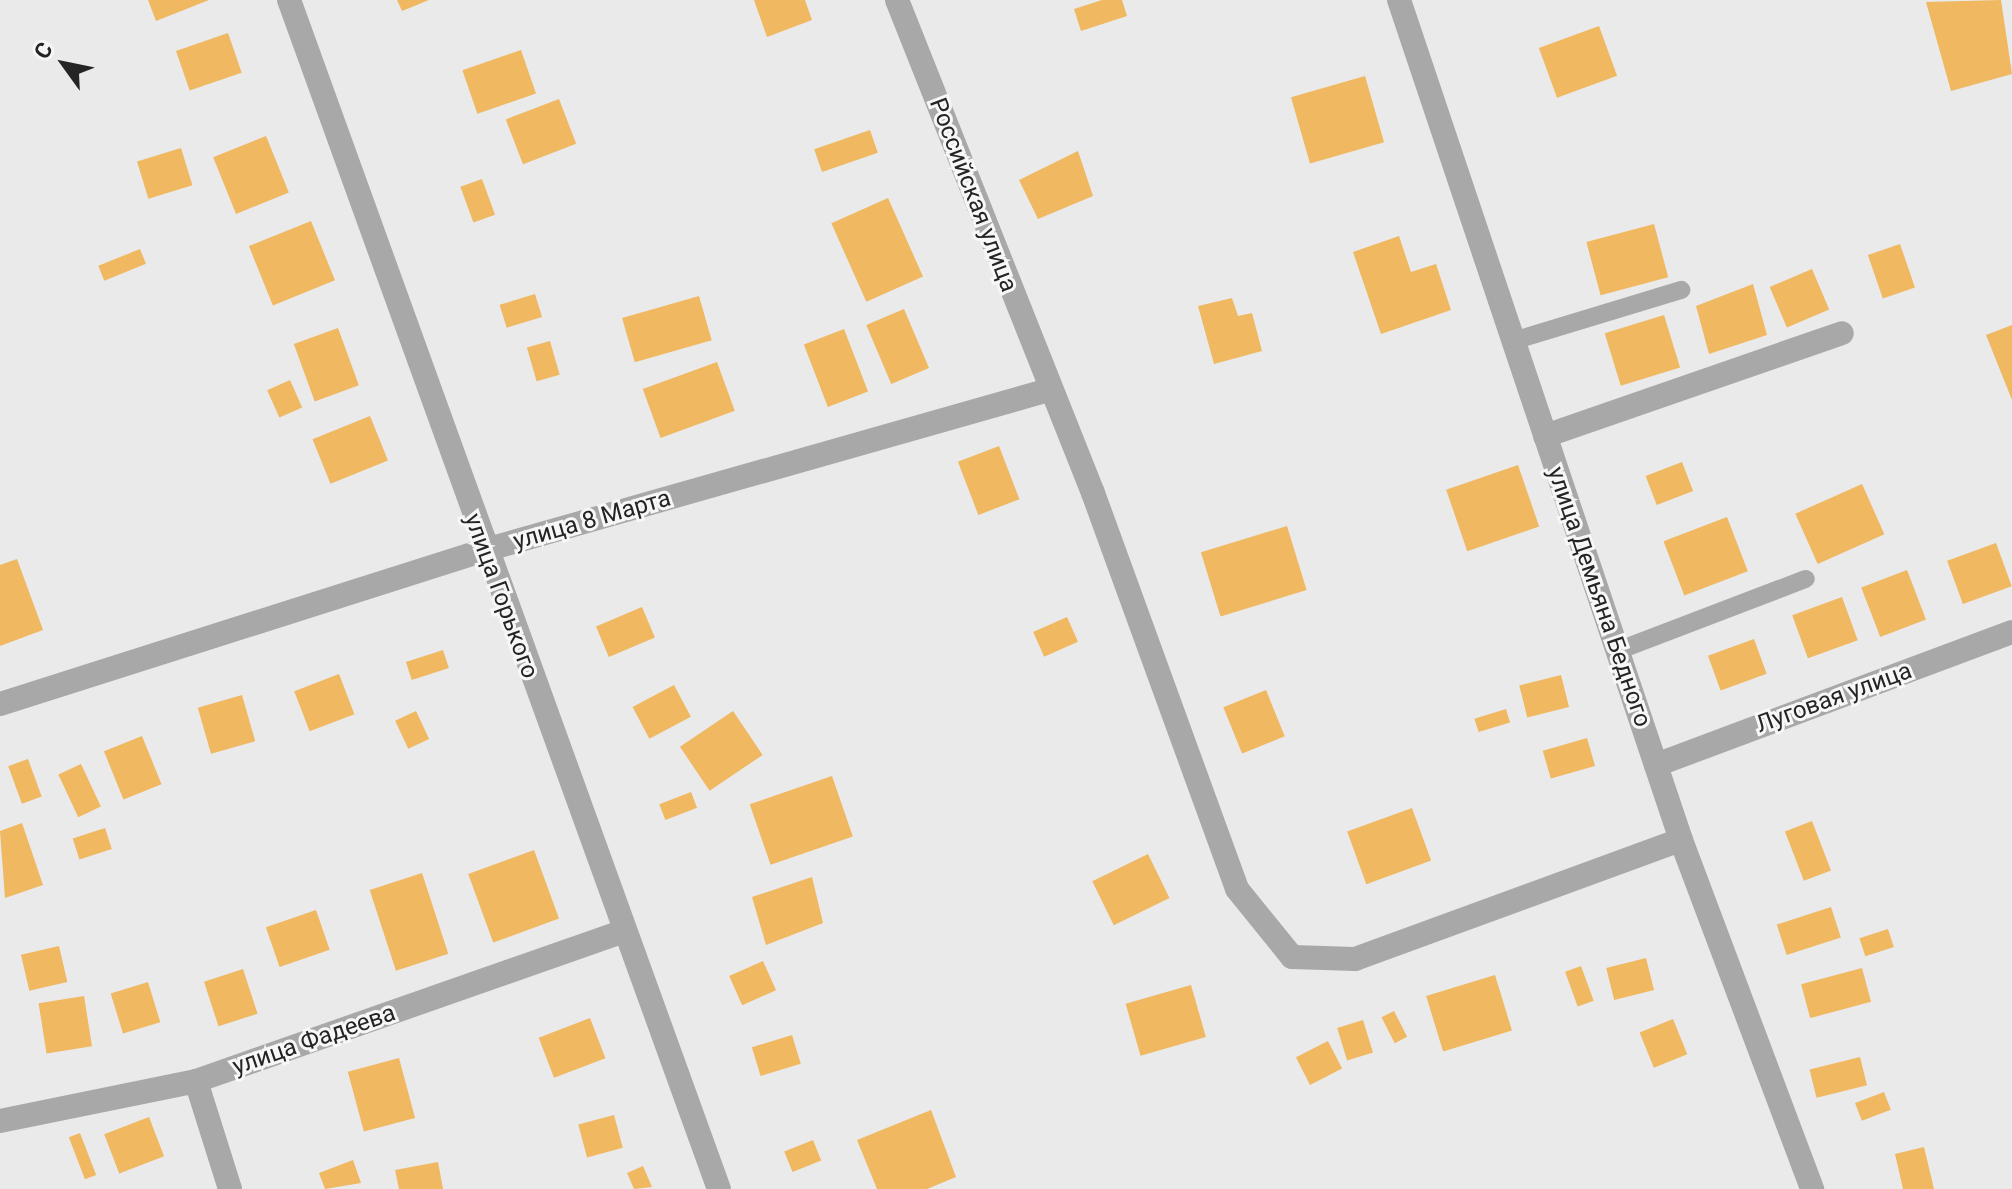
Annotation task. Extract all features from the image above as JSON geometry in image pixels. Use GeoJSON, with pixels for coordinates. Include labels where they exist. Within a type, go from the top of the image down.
{"type":"FeatureCollection","features":[{"type":"Feature","properties":{"kind":"street","name":"улица Горького"},"geometry":{"type":"LineString","coordinates":[[289,0],[621,932],[719,1189]]}},
{"type":"Feature","properties":{"kind":"street","name":"Российская улица"},"geometry":{"type":"LineString","coordinates":[[897,0],[1049,390],[1237,889],[1292,957],[1355,959],[1681,840]]}},
{"type":"Feature","properties":{"kind":"street","name":"улица Демьяна Бедного"},"geometry":{"type":"LineString","coordinates":[[1399,0],[1681,840],[1812,1189]]}},
{"type":"Feature","properties":{"kind":"street"},"geometry":{"type":"LineString","coordinates":[[1545,436],[1842,333]]}},
{"type":"Feature","properties":{"kind":"street","name":"улица 8 Марта"},"geometry":{"type":"LineString","coordinates":[[0,704],[485,550],[1049,390]]}},
{"type":"Feature","properties":{"kind":"street","name":"Луговая улица"},"geometry":{"type":"LineString","coordinates":[[1656,765],[2012,632]]}},
{"type":"Feature","properties":{"kind":"street","name":"улица Фадеева"},"geometry":{"type":"LineString","coordinates":[[0,1121],[196,1081],[621,932]]}},
{"type":"Feature","properties":{"kind":"street"},"geometry":{"type":"LineString","coordinates":[[196,1081],[230,1189]]}},
{"type":"Feature","properties":{"kind":"lane"},"geometry":{"type":"LineString","coordinates":[[1513,341],[1681,290]]}},
{"type":"Feature","properties":{"kind":"lane"},"geometry":{"type":"LineString","coordinates":[[1617,651],[1806,579]]}},
{"type":"Feature","properties":{"kind":"building"},"geometry":{"type":"Polygon","coordinates":[[[148,0],[209,0],[156,21],[148,0]]]}},
{"type":"Feature","properties":{"kind":"building"},"geometry":{"type":"Polygon","coordinates":[[[397,0],[429,0],[402,11],[397,0]]]}},
{"type":"Feature","properties":{"kind":"building"},"geometry":{"type":"Polygon","coordinates":[[[754,0],[805,0],[812,20],[767,37],[754,0]]]}},
{"type":"Feature","properties":{"kind":"building"},"geometry":{"type":"Polygon","coordinates":[[[1102,0],[1122,0],[1127,16],[1081,31],[1074,9],[1102,0]]]}},
{"type":"Feature","properties":{"kind":"building"},"geometry":{"type":"Polygon","coordinates":[[[2001,0],[2012,74],[1951,91],[1926,2],[2001,0]]]}},
{"type":"Feature","properties":{"kind":"building"},"geometry":{"type":"Polygon","coordinates":[[[1599,26],[1617,76],[1557,98],[1539,48],[1599,26]]]}},
{"type":"Feature","properties":{"kind":"building"},"geometry":{"type":"Polygon","coordinates":[[[228,33],[242,73],[190,91],[176,51],[228,33]]]}},
{"type":"Feature","properties":{"kind":"building"},"geometry":{"type":"Polygon","coordinates":[[[521,50],[536,93],[477,114],[462,70],[521,50]]]}},
{"type":"Feature","properties":{"kind":"building"},"geometry":{"type":"Polygon","coordinates":[[[1365,76],[1384,142],[1310,164],[1291,97],[1365,76]]]}},
{"type":"Feature","properties":{"kind":"building"},"geometry":{"type":"Polygon","coordinates":[[[559,99],[576,144],[523,164],[506,119],[559,99]]]}},
{"type":"Feature","properties":{"kind":"building"},"geometry":{"type":"Polygon","coordinates":[[[870,130],[878,153],[822,172],[814,149],[870,130]]]}},
{"type":"Feature","properties":{"kind":"building"},"geometry":{"type":"Polygon","coordinates":[[[266,136],[289,193],[236,214],[213,157],[266,136]]]}},
{"type":"Feature","properties":{"kind":"building"},"geometry":{"type":"Polygon","coordinates":[[[181,148],[192,185],[148,199],[137,161],[181,148]]]}},
{"type":"Feature","properties":{"kind":"building"},"geometry":{"type":"Polygon","coordinates":[[[1078,151],[1093,196],[1038,219],[1019,180],[1078,151]]]}},
{"type":"Feature","properties":{"kind":"building"},"geometry":{"type":"Polygon","coordinates":[[[482,179],[495,215],[473,223],[460,187],[482,179]]]}},
{"type":"Feature","properties":{"kind":"building"},"geometry":{"type":"Polygon","coordinates":[[[888,198],[923,277],[866,302],[831,223],[888,198]]]}},
{"type":"Feature","properties":{"kind":"building"},"geometry":{"type":"Polygon","coordinates":[[[311,221],[335,280],[273,305],[249,246],[311,221]]]}},
{"type":"Feature","properties":{"kind":"building"},"geometry":{"type":"Polygon","coordinates":[[[1654,224],[1668,277],[1601,295],[1586,242],[1654,224]]]}},
{"type":"Feature","properties":{"kind":"building"},"geometry":{"type":"Polygon","coordinates":[[[1399,236],[1411,272],[1436,264],[1451,310],[1381,334],[1353,252],[1399,236]]]}},
{"type":"Feature","properties":{"kind":"building"},"geometry":{"type":"Polygon","coordinates":[[[1900,244],[1915,287],[1883,299],[1868,255],[1900,244]]]}},
{"type":"Feature","properties":{"kind":"building"},"geometry":{"type":"Polygon","coordinates":[[[140,249],[146,264],[104,281],[98,266],[140,249]]]}},
{"type":"Feature","properties":{"kind":"building"},"geometry":{"type":"Polygon","coordinates":[[[1812,269],[1829,310],[1787,327],[1770,287],[1812,269]]]}},
{"type":"Feature","properties":{"kind":"building"},"geometry":{"type":"Polygon","coordinates":[[[1753,284],[1767,335],[1709,354],[1696,306],[1753,284]]]}},
{"type":"Feature","properties":{"kind":"building"},"geometry":{"type":"Polygon","coordinates":[[[535,294],[542,317],[507,328],[500,305],[535,294]]]}},
{"type":"Feature","properties":{"kind":"building"},"geometry":{"type":"Polygon","coordinates":[[[699,296],[712,340],[635,362],[622,318],[699,296]]]}},
{"type":"Feature","properties":{"kind":"building"},"geometry":{"type":"Polygon","coordinates":[[[1232,298],[1238,316],[1252,313],[1262,351],[1214,364],[1198,306],[1232,298]]]}},
{"type":"Feature","properties":{"kind":"building"},"geometry":{"type":"Polygon","coordinates":[[[904,309],[929,368],[891,384],[866,325],[904,309]]]}},
{"type":"Feature","properties":{"kind":"building"},"geometry":{"type":"Polygon","coordinates":[[[1664,315],[1680,368],[1621,386],[1605,333],[1664,315]]]}},
{"type":"Feature","properties":{"kind":"building"},"geometry":{"type":"Polygon","coordinates":[[[2012,325],[2012,400],[1986,335],[2012,325]]]}},
{"type":"Feature","properties":{"kind":"building"},"geometry":{"type":"Polygon","coordinates":[[[338,328],[359,385],[315,401],[294,344],[338,328]]]}},
{"type":"Feature","properties":{"kind":"building"},"geometry":{"type":"Polygon","coordinates":[[[844,329],[868,392],[828,407],[804,344],[844,329]]]}},
{"type":"Feature","properties":{"kind":"building"},"geometry":{"type":"Polygon","coordinates":[[[550,341],[560,375],[537,381],[527,348],[550,341]]]}},
{"type":"Feature","properties":{"kind":"building"},"geometry":{"type":"Polygon","coordinates":[[[717,362],[735,411],[661,438],[643,389],[717,362]]]}},
{"type":"Feature","properties":{"kind":"building"},"geometry":{"type":"Polygon","coordinates":[[[290,380],[302,407],[279,418],[267,390],[290,380]]]}},
{"type":"Feature","properties":{"kind":"building"},"geometry":{"type":"Polygon","coordinates":[[[370,416],[388,461],[330,484],[313,439],[370,416]]]}},
{"type":"Feature","properties":{"kind":"building"},"geometry":{"type":"Polygon","coordinates":[[[999,446],[1019,499],[978,515],[958,462],[999,446]]]}},
{"type":"Feature","properties":{"kind":"building"},"geometry":{"type":"Polygon","coordinates":[[[1682,462],[1693,491],[1657,505],[1646,476],[1682,462]]]}},
{"type":"Feature","properties":{"kind":"building"},"geometry":{"type":"Polygon","coordinates":[[[1518,465],[1539,526],[1467,551],[1446,490],[1518,465]]]}},
{"type":"Feature","properties":{"kind":"building"},"geometry":{"type":"Polygon","coordinates":[[[1862,484],[1884,534],[1818,564],[1795,514],[1862,484]]]}},
{"type":"Feature","properties":{"kind":"building"},"geometry":{"type":"Polygon","coordinates":[[[1727,517],[1748,571],[1684,596],[1664,541],[1727,517]]]}},
{"type":"Feature","properties":{"kind":"building"},"geometry":{"type":"Polygon","coordinates":[[[1287,526],[1307,590],[1221,616],[1201,552],[1287,526]]]}},
{"type":"Feature","properties":{"kind":"building"},"geometry":{"type":"Polygon","coordinates":[[[1996,543],[2012,586],[1963,604],[1947,561],[1996,543]]]}},
{"type":"Feature","properties":{"kind":"building"},"geometry":{"type":"Polygon","coordinates":[[[17,559],[43,630],[0,646],[0,565],[17,559]]]}},
{"type":"Feature","properties":{"kind":"building"},"geometry":{"type":"Polygon","coordinates":[[[1907,570],[1926,619],[1880,637],[1861,588],[1907,570]]]}},
{"type":"Feature","properties":{"kind":"building"},"geometry":{"type":"Polygon","coordinates":[[[1842,597],[1858,640],[1808,658],[1792,615],[1842,597]]]}},
{"type":"Feature","properties":{"kind":"building"},"geometry":{"type":"Polygon","coordinates":[[[642,607],[655,637],[609,657],[596,627],[642,607]]]}},
{"type":"Feature","properties":{"kind":"building"},"geometry":{"type":"Polygon","coordinates":[[[1067,617],[1078,642],[1044,657],[1033,632],[1067,617]]]}},
{"type":"Feature","properties":{"kind":"building"},"geometry":{"type":"Polygon","coordinates":[[[1754,639],[1767,674],[1721,691],[1708,656],[1754,639]]]}},
{"type":"Feature","properties":{"kind":"building"},"geometry":{"type":"Polygon","coordinates":[[[443,650],[449,668],[412,680],[406,662],[443,650]]]}},
{"type":"Feature","properties":{"kind":"building"},"geometry":{"type":"Polygon","coordinates":[[[339,674],[354,714],[310,731],[294,691],[339,674]]]}},
{"type":"Feature","properties":{"kind":"building"},"geometry":{"type":"Polygon","coordinates":[[[1561,675],[1569,707],[1527,717],[1519,685],[1561,675]]]}},
{"type":"Feature","properties":{"kind":"building"},"geometry":{"type":"Polygon","coordinates":[[[674,685],[691,717],[649,739],[633,707],[674,685]]]}},
{"type":"Feature","properties":{"kind":"building"},"geometry":{"type":"Polygon","coordinates":[[[1266,690],[1285,736],[1242,754],[1223,707],[1266,690]]]}},
{"type":"Feature","properties":{"kind":"building"},"geometry":{"type":"Polygon","coordinates":[[[242,695],[255,741],[211,754],[198,708],[242,695]]]}},
{"type":"Feature","properties":{"kind":"building"},"geometry":{"type":"Polygon","coordinates":[[[1506,709],[1510,722],[1479,732],[1474,719],[1506,709]]]}},
{"type":"Feature","properties":{"kind":"building"},"geometry":{"type":"Polygon","coordinates":[[[416,711],[429,739],[408,749],[395,721],[416,711]]]}},
{"type":"Feature","properties":{"kind":"building"},"geometry":{"type":"Polygon","coordinates":[[[733,711],[763,755],[710,791],[680,747],[733,711]]]}},
{"type":"Feature","properties":{"kind":"building"},"geometry":{"type":"Polygon","coordinates":[[[142,736],[161,784],[123,800],[104,751],[142,736]]]}},
{"type":"Feature","properties":{"kind":"building"},"geometry":{"type":"Polygon","coordinates":[[[1587,738],[1595,766],[1551,779],[1543,751],[1587,738]]]}},
{"type":"Feature","properties":{"kind":"building"},"geometry":{"type":"Polygon","coordinates":[[[28,759],[42,797],[22,804],[8,766],[28,759]]]}},
{"type":"Feature","properties":{"kind":"building"},"geometry":{"type":"Polygon","coordinates":[[[81,764],[101,807],[78,817],[58,775],[81,764]]]}},
{"type":"Feature","properties":{"kind":"building"},"geometry":{"type":"Polygon","coordinates":[[[832,776],[853,837],[771,865],[750,804],[832,776]]]}},
{"type":"Feature","properties":{"kind":"building"},"geometry":{"type":"Polygon","coordinates":[[[691,792],[697,808],[665,820],[659,804],[691,792]]]}},
{"type":"Feature","properties":{"kind":"building"},"geometry":{"type":"Polygon","coordinates":[[[1412,808],[1431,861],[1366,884],[1347,832],[1412,808]]]}},
{"type":"Feature","properties":{"kind":"building"},"geometry":{"type":"Polygon","coordinates":[[[1812,821],[1831,870],[1804,881],[1785,831],[1812,821]]]}},
{"type":"Feature","properties":{"kind":"building"},"geometry":{"type":"Polygon","coordinates":[[[22,823],[43,885],[5,898],[0,831],[22,823]]]}},
{"type":"Feature","properties":{"kind":"building"},"geometry":{"type":"Polygon","coordinates":[[[105,828],[112,849],[79,859],[73,839],[105,828]]]}},
{"type":"Feature","properties":{"kind":"building"},"geometry":{"type":"Polygon","coordinates":[[[534,850],[559,919],[493,943],[468,874],[534,850]]]}},
{"type":"Feature","properties":{"kind":"building"},"geometry":{"type":"Polygon","coordinates":[[[1148,854],[1169,898],[1114,925],[1092,881],[1148,854]]]}},
{"type":"Feature","properties":{"kind":"building"},"geometry":{"type":"Polygon","coordinates":[[[422,873],[448,954],[396,971],[370,890],[422,873]]]}},
{"type":"Feature","properties":{"kind":"building"},"geometry":{"type":"Polygon","coordinates":[[[812,877],[823,923],[766,945],[752,897],[812,877]]]}},
{"type":"Feature","properties":{"kind":"building"},"geometry":{"type":"Polygon","coordinates":[[[1831,907],[1841,937],[1787,955],[1777,925],[1831,907]]]}},
{"type":"Feature","properties":{"kind":"building"},"geometry":{"type":"Polygon","coordinates":[[[316,910],[330,950],[280,967],[266,927],[316,910]]]}},
{"type":"Feature","properties":{"kind":"building"},"geometry":{"type":"Polygon","coordinates":[[[1888,929],[1894,947],[1865,956],[1859,938],[1888,929]]]}},
{"type":"Feature","properties":{"kind":"building"},"geometry":{"type":"Polygon","coordinates":[[[59,946],[67,982],[29,991],[21,955],[59,946]]]}},
{"type":"Feature","properties":{"kind":"building"},"geometry":{"type":"Polygon","coordinates":[[[1646,958],[1654,990],[1614,1000],[1606,968],[1646,958]]]}},
{"type":"Feature","properties":{"kind":"building"},"geometry":{"type":"Polygon","coordinates":[[[763,961],[776,990],[742,1005],[729,976],[763,961]]]}},
{"type":"Feature","properties":{"kind":"building"},"geometry":{"type":"Polygon","coordinates":[[[1581,966],[1594,1001],[1578,1007],[1565,972],[1581,966]]]}},
{"type":"Feature","properties":{"kind":"building"},"geometry":{"type":"Polygon","coordinates":[[[1862,968],[1871,1002],[1810,1018],[1801,984],[1862,968]]]}},
{"type":"Feature","properties":{"kind":"building"},"geometry":{"type":"Polygon","coordinates":[[[243,969],[258,1014],[219,1026],[204,982],[243,969]]]}},
{"type":"Feature","properties":{"kind":"building"},"geometry":{"type":"Polygon","coordinates":[[[1495,975],[1512,1030],[1443,1052],[1426,996],[1495,975]]]}},
{"type":"Feature","properties":{"kind":"building"},"geometry":{"type":"Polygon","coordinates":[[[148,982],[160,1022],[123,1034],[111,993],[148,982]]]}},
{"type":"Feature","properties":{"kind":"building"},"geometry":{"type":"Polygon","coordinates":[[[1191,985],[1206,1037],[1141,1056],[1126,1004],[1191,985]]]}},
{"type":"Feature","properties":{"kind":"building"},"geometry":{"type":"Polygon","coordinates":[[[84,996],[92,1046],[47,1054],[39,1003],[84,996]]]}},
{"type":"Feature","properties":{"kind":"building"},"geometry":{"type":"Polygon","coordinates":[[[1394,1011],[1407,1037],[1395,1043],[1382,1017],[1394,1011]]]}},
{"type":"Feature","properties":{"kind":"building"},"geometry":{"type":"Polygon","coordinates":[[[590,1018],[605,1058],[554,1078],[539,1038],[590,1018]]]}},
{"type":"Feature","properties":{"kind":"building"},"geometry":{"type":"Polygon","coordinates":[[[1673,1019],[1687,1054],[1654,1068],[1640,1032],[1673,1019]]]}},
{"type":"Feature","properties":{"kind":"building"},"geometry":{"type":"Polygon","coordinates":[[[1363,1020],[1373,1053],[1347,1060],[1337,1028],[1363,1020]]]}},
{"type":"Feature","properties":{"kind":"building"},"geometry":{"type":"Polygon","coordinates":[[[792,1035],[801,1064],[761,1076],[752,1047],[792,1035]]]}},
{"type":"Feature","properties":{"kind":"building"},"geometry":{"type":"Polygon","coordinates":[[[1328,1041],[1342,1069],[1310,1085],[1296,1057],[1328,1041]]]}},
{"type":"Feature","properties":{"kind":"building"},"geometry":{"type":"Polygon","coordinates":[[[1860,1057],[1867,1085],[1817,1098],[1810,1070],[1860,1057]]]}},
{"type":"Feature","properties":{"kind":"building"},"geometry":{"type":"Polygon","coordinates":[[[399,1058],[415,1118],[364,1132],[348,1072],[399,1058]]]}},
{"type":"Feature","properties":{"kind":"building"},"geometry":{"type":"Polygon","coordinates":[[[1884,1092],[1891,1110],[1862,1121],[1855,1103],[1884,1092]]]}},
{"type":"Feature","properties":{"kind":"building"},"geometry":{"type":"Polygon","coordinates":[[[931,1110],[956,1177],[927,1189],[877,1189],[857,1140],[931,1110]]]}},
{"type":"Feature","properties":{"kind":"building"},"geometry":{"type":"Polygon","coordinates":[[[614,1115],[623,1148],[587,1157],[578,1125],[614,1115]]]}},
{"type":"Feature","properties":{"kind":"building"},"geometry":{"type":"Polygon","coordinates":[[[149,1117],[164,1156],[119,1173],[104,1134],[149,1117]]]}},
{"type":"Feature","properties":{"kind":"building"},"geometry":{"type":"Polygon","coordinates":[[[80,1133],[96,1175],[85,1179],[69,1137],[80,1133]]]}},
{"type":"Feature","properties":{"kind":"building"},"geometry":{"type":"Polygon","coordinates":[[[813,1140],[821,1160],[792,1172],[784,1152],[813,1140]]]}},
{"type":"Feature","properties":{"kind":"building"},"geometry":{"type":"Polygon","coordinates":[[[1924,1147],[1934,1189],[1903,1189],[1895,1154],[1924,1147]]]}},
{"type":"Feature","properties":{"kind":"building"},"geometry":{"type":"Polygon","coordinates":[[[353,1160],[361,1183],[325,1189],[319,1173],[353,1160]]]}},
{"type":"Feature","properties":{"kind":"building"},"geometry":{"type":"Polygon","coordinates":[[[438,1162],[443,1189],[399,1189],[395,1170],[438,1162]]]}},
{"type":"Feature","properties":{"kind":"building"},"geometry":{"type":"Polygon","coordinates":[[[643,1166],[652,1187],[634,1189],[627,1173],[643,1166]]]}}]}
